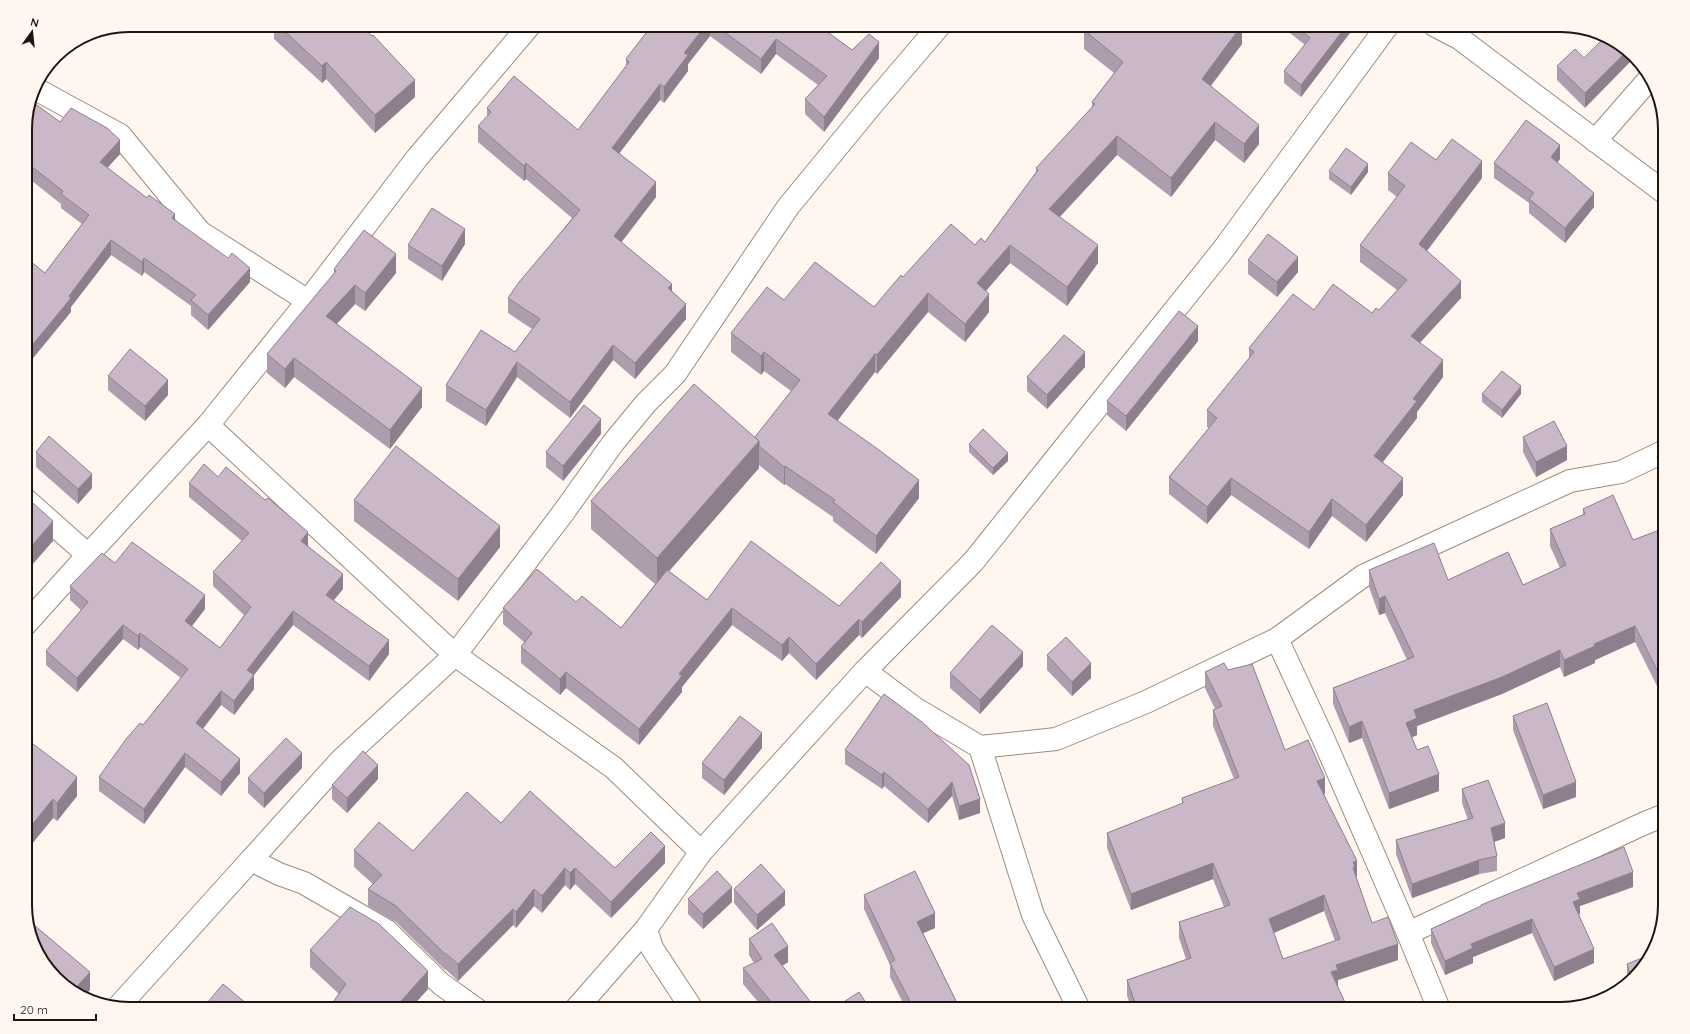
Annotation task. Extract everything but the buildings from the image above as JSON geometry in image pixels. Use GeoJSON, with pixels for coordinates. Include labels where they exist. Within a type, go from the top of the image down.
{"type":"FeatureCollection","features":[{"type":"Feature","properties":{"kind":"street"},"geometry":{"type":"LineString","coordinates":[[32,617],[208,426],[256,364],[308,301],[417,158],[524,32]]}},
{"type":"Feature","properties":{"kind":"street"},"geometry":{"type":"LineString","coordinates":[[123,1002],[341,760],[455,655],[614,443],[646,403],[675,374],[788,207],[934,32]]}},
{"type":"Feature","properties":{"kind":"street"},"geometry":{"type":"LineString","coordinates":[[582,1002],[646,930],[701,852],[865,671],[973,562],[1222,251],[1383,32]]}},
{"type":"Feature","properties":{"kind":"street"},"geometry":{"type":"LineString","coordinates":[[1447,32],[1459,38],[1658,188]]}},
{"type":"Feature","properties":{"kind":"street"},"geometry":{"type":"LineString","coordinates":[[1595,141],[1646,82]]}},
{"type":"Feature","properties":{"kind":"street"},"geometry":{"type":"LineString","coordinates":[[39,91],[120,135],[200,232],[308,301]]}},
{"type":"Feature","properties":{"kind":"street"},"geometry":{"type":"LineString","coordinates":[[208,426],[455,655],[614,768],[701,852]]}},
{"type":"Feature","properties":{"kind":"street"},"geometry":{"type":"LineString","coordinates":[[865,671],[916,709],[980,747],[1056,738],[1146,702],[1277,639],[1362,576],[1570,481],[1621,472],[1658,454]]}},
{"type":"Feature","properties":{"kind":"street"},"geometry":{"type":"LineString","coordinates":[[32,504],[88,555]]}},
{"type":"Feature","properties":{"kind":"street"},"geometry":{"type":"LineString","coordinates":[[1277,639],[1324,738],[1436,1002]]}},
{"type":"Feature","properties":{"kind":"street"},"geometry":{"type":"LineString","coordinates":[[980,747],[1033,914],[1076,1002]]}},
{"type":"Feature","properties":{"kind":"street"},"geometry":{"type":"LineString","coordinates":[[1408,933],[1645,822],[1658,817]]}},
{"type":"Feature","properties":{"kind":"street"},"geometry":{"type":"LineString","coordinates":[[251,860],[279,874],[304,883],[387,931],[441,984],[466,1002]]}},
{"type":"Feature","properties":{"kind":"street"},"geometry":{"type":"LineString","coordinates":[[646,930],[652,948],[687,1002]]}}]}
